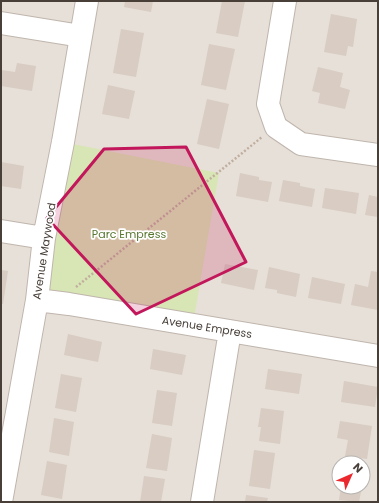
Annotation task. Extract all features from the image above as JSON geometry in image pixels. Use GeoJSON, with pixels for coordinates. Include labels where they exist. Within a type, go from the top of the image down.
{"type":"FeatureCollection","features":[{"type":"Feature","properties":{"kind":"street","name":"Avenue Maywood"},"geometry":{"type":"LineString","coordinates":[[1,502],[37,300],[44,238],[63,142],[87,1]]}},
{"type":"Feature","properties":{"kind":"street"},"geometry":{"type":"LineString","coordinates":[[286,1],[268,104],[270,131],[301,144],[378,155]]}},
{"type":"Feature","properties":{"kind":"street"},"geometry":{"type":"LineString","coordinates":[[1,23],[81,36]]}},
{"type":"Feature","properties":{"kind":"street"},"geometry":{"type":"LineString","coordinates":[[1,231],[44,238]]}},
{"type":"Feature","properties":{"kind":"street","name":"Avenue Empress"},"geometry":{"type":"LineString","coordinates":[[37,300],[230,330],[378,356]]}},
{"type":"Feature","properties":{"kind":"street"},"geometry":{"type":"LineString","coordinates":[[202,502],[230,330]]}},
{"type":"Feature","properties":{"kind":"path"},"geometry":{"type":"LineString","coordinates":[[76,287],[270,131]]}},
{"type":"Feature","properties":{"kind":"highlighted area"},"geometry":{"type":"Polygon","coordinates":[[[186,147],[246,262],[136,314],[47,218],[104,149],[186,147]]]}},
{"type":"Feature","properties":{"kind":"shaded area"},"geometry":{"type":"Polygon","coordinates":[[[1,1],[378,1],[378,502],[1,502],[1,1]]]}},
{"type":"Feature","properties":{"kind":"green space","name":"Parc Empress"},"geometry":{"type":"Polygon","coordinates":[[[63,142],[219,173],[193,324],[37,300],[63,142]]]}},
{"type":"Feature","properties":{"kind":"building"},"geometry":{"type":"Polygon","coordinates":[[[125,1],[153,1],[151,12],[124,7],[125,1]]]}},
{"type":"Feature","properties":{"kind":"building"},"geometry":{"type":"Polygon","coordinates":[[[222,1],[245,1],[238,37],[216,33],[222,1]]]}},
{"type":"Feature","properties":{"kind":"building"},"geometry":{"type":"Polygon","coordinates":[[[331,14],[357,19],[353,47],[348,46],[346,56],[324,52],[331,14]]]}},
{"type":"Feature","properties":{"kind":"building"},"geometry":{"type":"Polygon","coordinates":[[[121,29],[144,33],[136,77],[113,73],[121,29]]]}},
{"type":"Feature","properties":{"kind":"building"},"geometry":{"type":"Polygon","coordinates":[[[209,44],[235,49],[226,90],[201,85],[209,44]]]}},
{"type":"Feature","properties":{"kind":"building"},"geometry":{"type":"Polygon","coordinates":[[[17,63],[36,66],[32,91],[1,86],[1,70],[15,72],[17,63]]]}},
{"type":"Feature","properties":{"kind":"building"},"geometry":{"type":"Polygon","coordinates":[[[318,67],[343,73],[340,87],[350,90],[345,109],[318,103],[320,93],[312,91],[318,67]]]}},
{"type":"Feature","properties":{"kind":"building"},"geometry":{"type":"Polygon","coordinates":[[[108,85],[135,91],[129,119],[102,114],[108,85]]]}},
{"type":"Feature","properties":{"kind":"building"},"geometry":{"type":"Polygon","coordinates":[[[207,99],[229,104],[219,149],[197,144],[207,99]]]}},
{"type":"Feature","properties":{"kind":"building"},"geometry":{"type":"Polygon","coordinates":[[[1,162],[24,166],[21,189],[1,186],[1,162]]]}},
{"type":"Feature","properties":{"kind":"building"},"geometry":{"type":"Polygon","coordinates":[[[240,173],[259,177],[259,180],[272,182],[268,202],[236,196],[240,173]]]}},
{"type":"Feature","properties":{"kind":"building"},"geometry":{"type":"Polygon","coordinates":[[[283,180],[300,183],[300,186],[315,189],[312,207],[279,201],[283,180]]]}},
{"type":"Feature","properties":{"kind":"building"},"geometry":{"type":"Polygon","coordinates":[[[325,188],[359,193],[356,214],[322,208],[325,188]]]}},
{"type":"Feature","properties":{"kind":"building"},"geometry":{"type":"Polygon","coordinates":[[[369,195],[378,197],[378,217],[365,215],[369,195]]]}},
{"type":"Feature","properties":{"kind":"building"},"geometry":{"type":"Polygon","coordinates":[[[225,264],[258,270],[254,290],[221,283],[225,264]]]}},
{"type":"Feature","properties":{"kind":"building"},"geometry":{"type":"Polygon","coordinates":[[[269,267],[300,274],[296,297],[277,293],[277,290],[265,288],[269,267]]]}},
{"type":"Feature","properties":{"kind":"building"},"geometry":{"type":"Polygon","coordinates":[[[1,270],[8,271],[3,304],[1,304],[1,270]]]}},
{"type":"Feature","properties":{"kind":"building"},"geometry":{"type":"Polygon","coordinates":[[[371,271],[378,272],[378,310],[351,305],[355,284],[368,287],[371,271]]]}},
{"type":"Feature","properties":{"kind":"building"},"geometry":{"type":"Polygon","coordinates":[[[312,277],[345,284],[341,304],[308,298],[312,277]]]}},
{"type":"Feature","properties":{"kind":"building"},"geometry":{"type":"Polygon","coordinates":[[[68,334],[102,342],[98,362],[64,355],[68,334]]]}},
{"type":"Feature","properties":{"kind":"building"},"geometry":{"type":"Polygon","coordinates":[[[153,349],[186,355],[182,375],[150,369],[153,349]]]}},
{"type":"Feature","properties":{"kind":"building"},"geometry":{"type":"Polygon","coordinates":[[[268,369],[302,374],[299,394],[265,389],[268,369]]]}},
{"type":"Feature","properties":{"kind":"building"},"geometry":{"type":"Polygon","coordinates":[[[61,374],[82,378],[76,412],[55,408],[61,374]]]}},
{"type":"Feature","properties":{"kind":"building"},"geometry":{"type":"Polygon","coordinates":[[[344,381],[378,387],[375,407],[341,402],[344,381]]]}},
{"type":"Feature","properties":{"kind":"building"},"geometry":{"type":"Polygon","coordinates":[[[157,390],[177,393],[172,426],[152,423],[157,390]]]}},
{"type":"Feature","properties":{"kind":"building"},"geometry":{"type":"Polygon","coordinates":[[[261,408],[284,411],[280,444],[259,441],[261,427],[258,427],[261,408]]]}},
{"type":"Feature","properties":{"kind":"building"},"geometry":{"type":"Polygon","coordinates":[[[54,418],[74,422],[69,456],[49,452],[54,418]]]}},
{"type":"Feature","properties":{"kind":"building"},"geometry":{"type":"Polygon","coordinates":[[[340,421],[372,426],[368,455],[345,455],[348,440],[337,438],[340,421]]]}},
{"type":"Feature","properties":{"kind":"building"},"geometry":{"type":"Polygon","coordinates":[[[152,434],[172,438],[167,471],[146,468],[152,434]]]}},
{"type":"Feature","properties":{"kind":"building"},"geometry":{"type":"Polygon","coordinates":[[[254,450],[275,453],[270,489],[249,486],[254,450]]]}},
{"type":"Feature","properties":{"kind":"building"},"geometry":{"type":"Polygon","coordinates":[[[47,461],[67,465],[62,499],[41,495],[47,461]]]}},
{"type":"Feature","properties":{"kind":"building"},"geometry":{"type":"Polygon","coordinates":[[[144,476],[165,479],[161,502],[140,502],[144,476]]]}},
{"type":"Feature","properties":{"kind":"building"},"geometry":{"type":"Polygon","coordinates":[[[246,495],[268,498],[267,502],[245,502],[246,495]]]}},
{"type":"Feature","properties":{"kind":"building"},"geometry":{"type":"Polygon","coordinates":[[[340,495],[360,495],[359,502],[339,500],[340,495]]]}}]}
